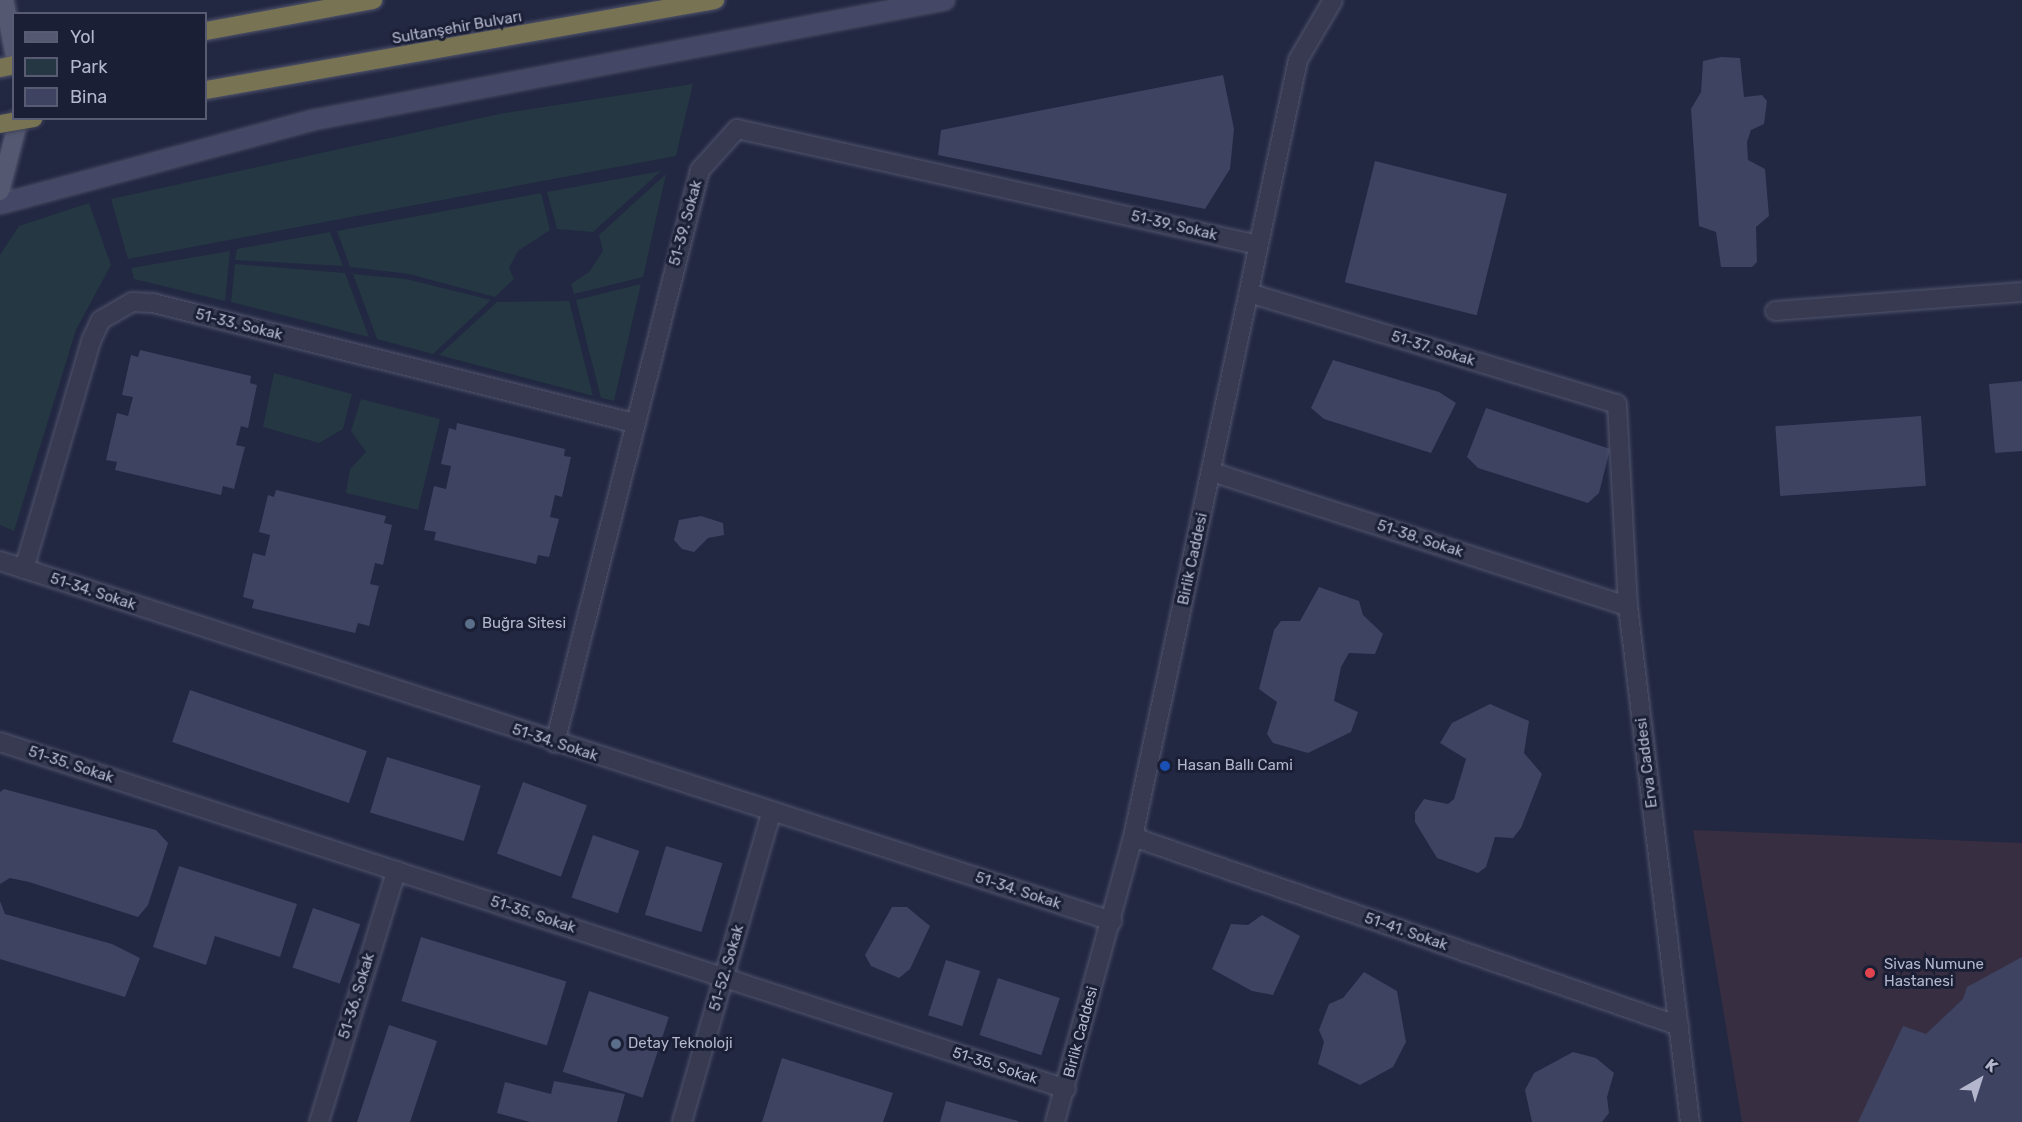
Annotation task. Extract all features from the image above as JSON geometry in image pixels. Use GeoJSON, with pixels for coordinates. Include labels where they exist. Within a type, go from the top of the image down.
{"type":"FeatureCollection","features":[{"type":"Feature","properties":{"kind":"highway"},"geometry":{"type":"LineString","coordinates":[[207,30],[374,0]]}},
{"type":"Feature","properties":{"kind":"highway","name":"Sultanşehir Bulvarı"},"geometry":{"type":"LineString","coordinates":[[207,90],[715,0]]}},
{"type":"Feature","properties":{"kind":"highway"},"geometry":{"type":"LineString","coordinates":[[0,124],[22,120]]}},
{"type":"Feature","properties":{"kind":"main road"},"geometry":{"type":"LineString","coordinates":[[4,0],[12,41]]}},
{"type":"Feature","properties":{"kind":"main road"},"geometry":{"type":"LineString","coordinates":[[0,204],[313,120],[945,0]]}},
{"type":"Feature","properties":{"kind":"main road"},"geometry":{"type":"LineString","coordinates":[[0,191],[18,120]]}},
{"type":"Feature","properties":{"kind":"street","name":"Birlik Caddesi"},"geometry":{"type":"LineString","coordinates":[[1055,1122],[1112,921],[1133,837],[1298,60],[1333,0]]}},
{"type":"Feature","properties":{"kind":"street","name":"51-39. Sokak"},"geometry":{"type":"LineString","coordinates":[[555,743],[634,423],[700,170],[737,129],[1258,245]]}},
{"type":"Feature","properties":{"kind":"street"},"geometry":{"type":"LineString","coordinates":[[1774,311],[2022,292]]}},
{"type":"Feature","properties":{"kind":"street","name":"51-37. Sokak"},"geometry":{"type":"LineString","coordinates":[[1249,293],[1617,404]]}},
{"type":"Feature","properties":{"kind":"street","name":"51-33. Sokak"},"geometry":{"type":"LineString","coordinates":[[24,569],[91,340],[101,320],[132,302],[153,303],[634,423]]}},
{"type":"Feature","properties":{"kind":"street","name":"Erva Caddesi"},"geometry":{"type":"LineString","coordinates":[[1617,404],[1628,606],[1690,1122]]}},
{"type":"Feature","properties":{"kind":"street","name":"51-38. Sokak"},"geometry":{"type":"LineString","coordinates":[[1212,472],[1628,606]]}},
{"type":"Feature","properties":{"kind":"street","name":"51-34. Sokak"},"geometry":{"type":"LineString","coordinates":[[0,561],[771,813],[1112,921]]}},
{"type":"Feature","properties":{"kind":"street","name":"51-35. Sokak"},"geometry":{"type":"LineString","coordinates":[[0,742],[1066,1089]]}},
{"type":"Feature","properties":{"kind":"street","name":"51-52. Sokak"},"geometry":{"type":"LineString","coordinates":[[682,1122],[771,813]]}},
{"type":"Feature","properties":{"kind":"street","name":"51-41. Sokak"},"geometry":{"type":"LineString","coordinates":[[1133,837],[1679,1026]]}},
{"type":"Feature","properties":{"kind":"street","name":"51-36. Sokak"},"geometry":{"type":"LineString","coordinates":[[319,1122],[396,871]]}},
{"type":"Feature","properties":{"kind":"shaded area","name":"Sivas Numune Hastanesi"},"geometry":{"type":"Polygon","coordinates":[[[1693,830],[2022,843],[2022,1122],[1742,1122],[1693,830]]]}},
{"type":"Feature","properties":{"kind":"green space"},"geometry":{"type":"Polygon","coordinates":[[[693,84],[676,156],[128,259],[111,199],[499,114],[693,84]]]}},
{"type":"Feature","properties":{"kind":"green space"},"geometry":{"type":"Polygon","coordinates":[[[661,171],[593,232],[557,229],[547,192],[661,171]]]}},
{"type":"Feature","properties":{"kind":"green space"},"geometry":{"type":"Polygon","coordinates":[[[666,174],[643,277],[574,294],[571,284],[589,272],[603,251],[599,235],[666,174]]]}},
{"type":"Feature","properties":{"kind":"green space"},"geometry":{"type":"Polygon","coordinates":[[[541,193],[550,230],[518,251],[509,268],[514,279],[495,297],[409,274],[350,267],[337,231],[541,193]]]}},
{"type":"Feature","properties":{"kind":"green space"},"geometry":{"type":"Polygon","coordinates":[[[89,203],[111,265],[76,330],[14,531],[0,525],[0,255],[19,226],[89,203]]]}},
{"type":"Feature","properties":{"kind":"green space"},"geometry":{"type":"Polygon","coordinates":[[[330,232],[343,266],[235,260],[237,249],[330,232]]]}},
{"type":"Feature","properties":{"kind":"green space"},"geometry":{"type":"Polygon","coordinates":[[[230,251],[225,301],[134,279],[131,268],[230,251]]]}},
{"type":"Feature","properties":{"kind":"green space"},"geometry":{"type":"Polygon","coordinates":[[[235,264],[345,273],[369,337],[231,302],[235,264]]]}},
{"type":"Feature","properties":{"kind":"green space"},"geometry":{"type":"Polygon","coordinates":[[[353,274],[406,279],[491,300],[433,354],[377,339],[353,274]]]}},
{"type":"Feature","properties":{"kind":"green space"},"geometry":{"type":"Polygon","coordinates":[[[641,284],[614,401],[601,398],[576,300],[641,284]]]}},
{"type":"Feature","properties":{"kind":"green space"},"geometry":{"type":"Polygon","coordinates":[[[569,301],[593,396],[439,355],[497,302],[569,301]]]}},
{"type":"Feature","properties":{"kind":"green space"},"geometry":{"type":"Polygon","coordinates":[[[274,373],[352,394],[343,429],[319,443],[263,427],[274,373]]]}},
{"type":"Feature","properties":{"kind":"green space"},"geometry":{"type":"Polygon","coordinates":[[[361,399],[440,419],[418,510],[346,493],[350,469],[366,452],[351,431],[361,399]]]}},
{"type":"Feature","properties":{"kind":"building"},"geometry":{"type":"Polygon","coordinates":[[[1721,57],[1740,58],[1744,97],[1762,95],[1767,101],[1764,124],[1751,130],[1747,142],[1748,160],[1765,169],[1769,216],[1756,227],[1757,262],[1752,267],[1721,267],[1716,232],[1699,226],[1691,109],[1701,92],[1703,61],[1721,57]]]}},
{"type":"Feature","properties":{"kind":"building"},"geometry":{"type":"Polygon","coordinates":[[[1223,75],[1234,129],[1230,169],[1205,209],[938,155],[941,130],[1223,75]]]}},
{"type":"Feature","properties":{"kind":"building"},"geometry":{"type":"Polygon","coordinates":[[[1375,161],[1507,194],[1477,315],[1345,282],[1375,161]]]}},
{"type":"Feature","properties":{"kind":"building"},"geometry":{"type":"Polygon","coordinates":[[[140,350],[251,376],[250,383],[257,385],[248,428],[241,426],[236,445],[245,447],[234,489],[223,486],[221,495],[115,470],[117,462],[106,460],[117,413],[128,416],[133,397],[122,395],[131,355],[138,357],[140,350]]]}},
{"type":"Feature","properties":{"kind":"building"},"geometry":{"type":"Polygon","coordinates":[[[1333,360],[1439,392],[1456,403],[1431,453],[1324,419],[1311,408],[1333,360]]]}},
{"type":"Feature","properties":{"kind":"building"},"geometry":{"type":"Polygon","coordinates":[[[2022,381],[2022,451],[1995,453],[1989,384],[2022,381]]]}},
{"type":"Feature","properties":{"kind":"building"},"geometry":{"type":"Polygon","coordinates":[[[1486,408],[1610,449],[1599,493],[1588,503],[1478,468],[1467,457],[1486,408]]]}},
{"type":"Feature","properties":{"kind":"building"},"geometry":{"type":"Polygon","coordinates":[[[1921,416],[1926,486],[1780,496],[1775,426],[1921,416]]]}},
{"type":"Feature","properties":{"kind":"building"},"geometry":{"type":"Polygon","coordinates":[[[457,423],[565,449],[564,456],[571,457],[562,497],[555,495],[550,517],[559,519],[549,557],[538,555],[536,564],[434,540],[436,532],[424,530],[434,486],[446,489],[451,466],[441,464],[449,428],[456,430],[457,423]]]}},
{"type":"Feature","properties":{"kind":"building"},"geometry":{"type":"Polygon","coordinates":[[[276,490],[386,516],[384,523],[392,525],[383,565],[375,563],[370,584],[379,586],[369,626],[358,623],[355,633],[252,608],[254,600],[243,597],[253,553],[265,556],[270,535],[259,532],[268,495],[274,497],[276,490]]]}},
{"type":"Feature","properties":{"kind":"building"},"geometry":{"type":"Polygon","coordinates":[[[701,516],[723,523],[724,535],[708,538],[694,552],[682,549],[674,540],[679,520],[701,516]]]}},
{"type":"Feature","properties":{"kind":"building"},"geometry":{"type":"Polygon","coordinates":[[[1319,587],[1359,601],[1363,615],[1383,634],[1375,654],[1349,653],[1341,667],[1334,701],[1358,712],[1351,732],[1308,753],[1273,743],[1267,734],[1277,702],[1259,689],[1274,630],[1281,621],[1300,621],[1319,587]]]}},
{"type":"Feature","properties":{"kind":"building"},"geometry":{"type":"Polygon","coordinates":[[[190,690],[367,751],[349,803],[172,742],[190,690]]]}},
{"type":"Feature","properties":{"kind":"building"},"geometry":{"type":"Polygon","coordinates":[[[1490,704],[1529,721],[1524,753],[1542,774],[1521,828],[1513,838],[1495,837],[1486,867],[1478,873],[1437,858],[1415,822],[1415,812],[1424,799],[1448,804],[1454,799],[1466,759],[1440,743],[1452,723],[1490,704]]]}},
{"type":"Feature","properties":{"kind":"building"},"geometry":{"type":"Polygon","coordinates":[[[387,757],[481,786],[464,841],[370,812],[387,757]]]}},
{"type":"Feature","properties":{"kind":"building"},"geometry":{"type":"Polygon","coordinates":[[[523,782],[587,805],[561,877],[497,853],[523,782]]]}},
{"type":"Feature","properties":{"kind":"building"},"geometry":{"type":"Polygon","coordinates":[[[4,789],[156,830],[168,843],[148,905],[138,917],[29,882],[10,878],[0,884],[0,792],[4,789]]]}},
{"type":"Feature","properties":{"kind":"building"},"geometry":{"type":"Polygon","coordinates":[[[593,835],[639,851],[618,913],[572,897],[593,835]]]}},
{"type":"Feature","properties":{"kind":"building"},"geometry":{"type":"Polygon","coordinates":[[[666,846],[722,863],[701,932],[645,915],[666,846]]]}},
{"type":"Feature","properties":{"kind":"building"},"geometry":{"type":"Polygon","coordinates":[[[179,866],[297,904],[280,957],[215,936],[206,965],[153,947],[179,866]]]}},
{"type":"Feature","properties":{"kind":"building"},"geometry":{"type":"Polygon","coordinates":[[[0,901],[5,914],[112,944],[140,958],[125,997],[0,959],[0,901]]]}},
{"type":"Feature","properties":{"kind":"building"},"geometry":{"type":"Polygon","coordinates":[[[892,907],[907,907],[930,926],[910,969],[899,978],[871,966],[865,955],[892,907]]]}},
{"type":"Feature","properties":{"kind":"building"},"geometry":{"type":"Polygon","coordinates":[[[313,908],[360,924],[340,984],[292,968],[313,908]]]}},
{"type":"Feature","properties":{"kind":"building"},"geometry":{"type":"Polygon","coordinates":[[[1262,915],[1300,936],[1273,995],[1252,991],[1212,969],[1231,924],[1248,925],[1262,915]]]}},
{"type":"Feature","properties":{"kind":"building"},"geometry":{"type":"Polygon","coordinates":[[[421,937],[566,981],[547,1046],[401,1001],[421,937]]]}},
{"type":"Feature","properties":{"kind":"building"},"geometry":{"type":"Polygon","coordinates":[[[2022,957],[2022,1122],[1858,1122],[1903,1026],[1926,1034],[1963,999],[1967,987],[2022,957]]]}},
{"type":"Feature","properties":{"kind":"building"},"geometry":{"type":"Polygon","coordinates":[[[946,960],[980,971],[962,1026],[928,1015],[946,960]]]}},
{"type":"Feature","properties":{"kind":"building"},"geometry":{"type":"Polygon","coordinates":[[[1364,972],[1397,991],[1406,1042],[1393,1067],[1360,1085],[1318,1064],[1324,1042],[1319,1030],[1329,1004],[1343,998],[1364,972]]]}},
{"type":"Feature","properties":{"kind":"building"},"geometry":{"type":"Polygon","coordinates":[[[998,978],[1060,998],[1041,1055],[979,1035],[998,978]]]}},
{"type":"Feature","properties":{"kind":"building"},"geometry":{"type":"Polygon","coordinates":[[[589,991],[669,1017],[643,1098],[563,1072],[589,991]]]}},
{"type":"Feature","properties":{"kind":"building"},"geometry":{"type":"Polygon","coordinates":[[[389,1025],[437,1041],[410,1122],[357,1122],[389,1025]]]}},
{"type":"Feature","properties":{"kind":"building"},"geometry":{"type":"Polygon","coordinates":[[[1573,1052],[1596,1058],[1614,1073],[1607,1097],[1609,1113],[1602,1122],[1532,1122],[1525,1090],[1534,1073],[1573,1052]]]}},
{"type":"Feature","properties":{"kind":"building"},"geometry":{"type":"Polygon","coordinates":[[[782,1058],[893,1093],[883,1122],[762,1122],[782,1058]]]}},
{"type":"Feature","properties":{"kind":"building"},"geometry":{"type":"Polygon","coordinates":[[[554,1081],[625,1094],[617,1122],[530,1122],[497,1113],[505,1082],[551,1094],[554,1081]]]}},
{"type":"Feature","properties":{"kind":"building"},"geometry":{"type":"Polygon","coordinates":[[[946,1101],[1018,1121],[1018,1122],[940,1122],[946,1101]]]}},
{"type":"Feature","properties":{"kind":"place","name":"Buğra Sitesi"},"geometry":{"type":"Point","coordinates":[470,624]}},
{"type":"Feature","properties":{"kind":"place","name":"Hasan Ballı Cami"},"geometry":{"type":"Point","coordinates":[1165,766]}},
{"type":"Feature","properties":{"kind":"place","name":"Sivas Numune Hastanesi"},"geometry":{"type":"Point","coordinates":[1870,973]}},
{"type":"Feature","properties":{"kind":"place","name":"Detay Teknoloji"},"geometry":{"type":"Point","coordinates":[616,1044]}}]}
